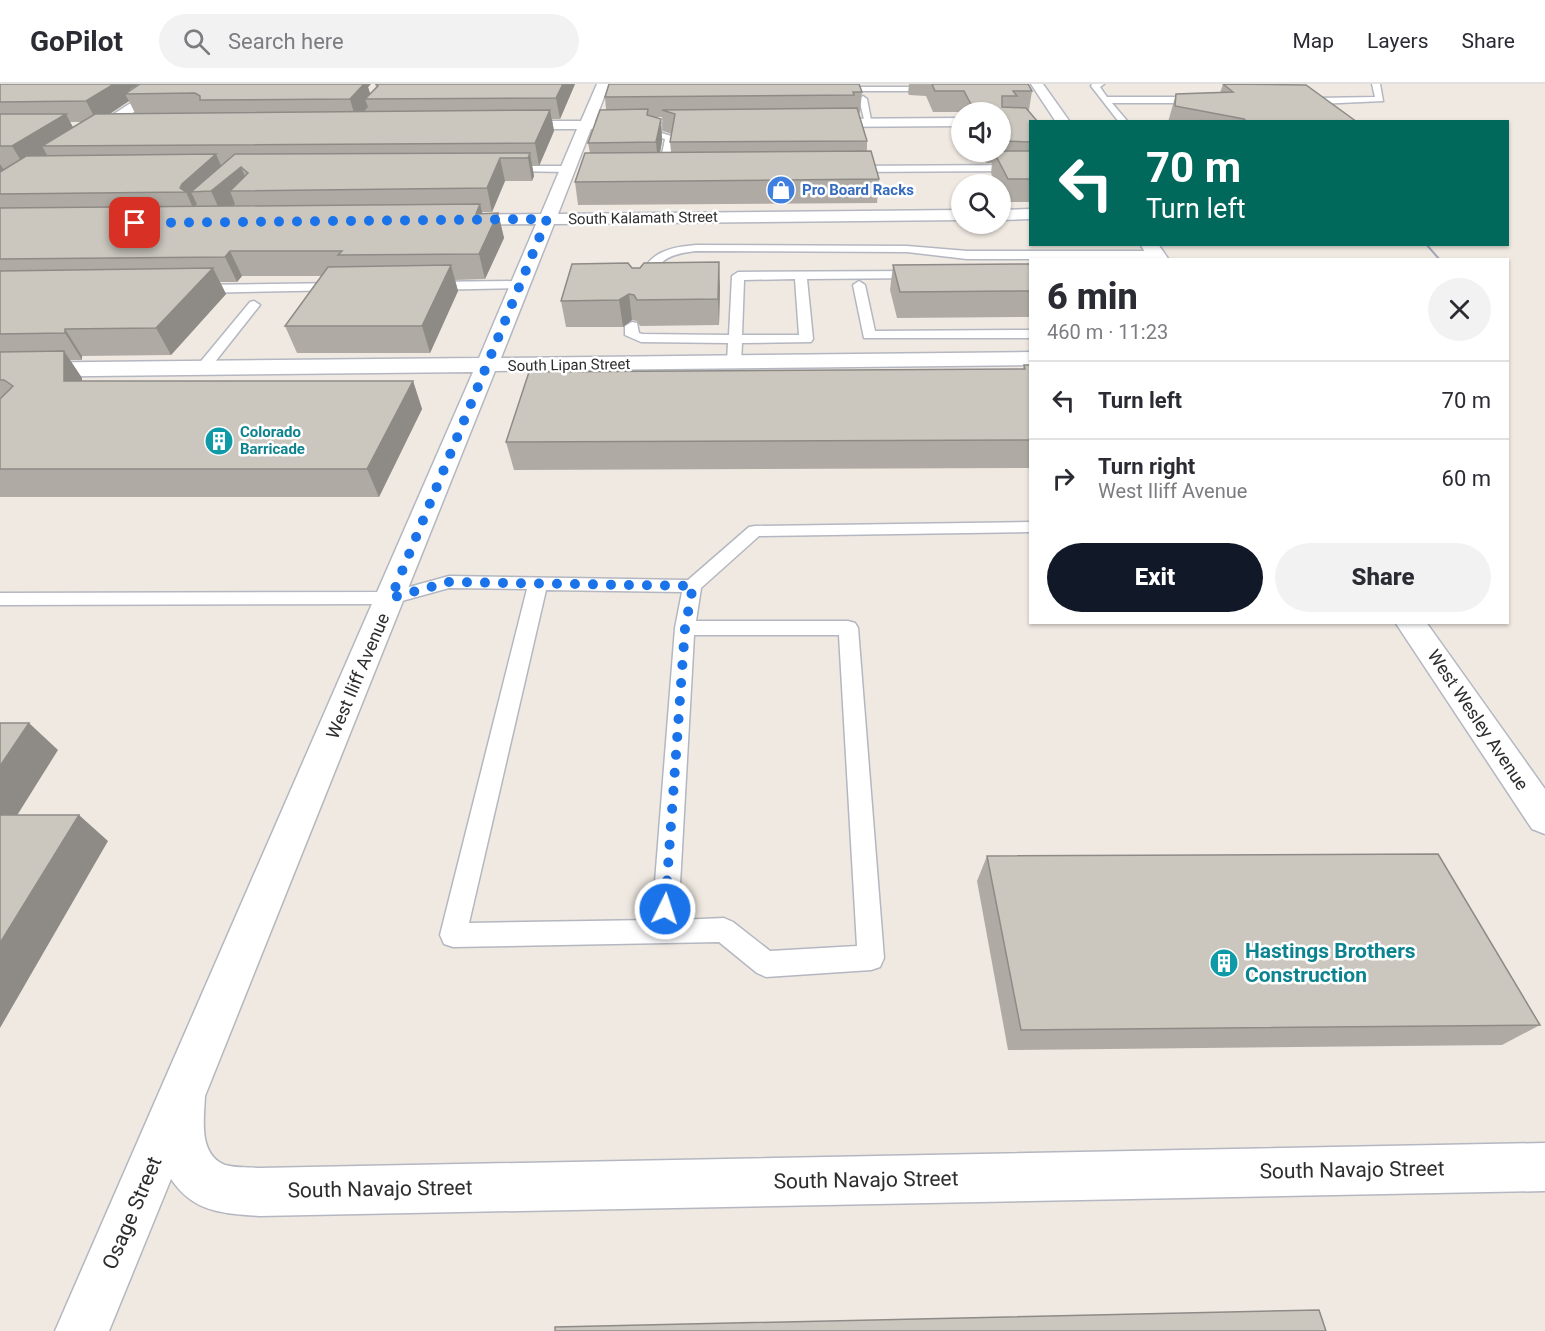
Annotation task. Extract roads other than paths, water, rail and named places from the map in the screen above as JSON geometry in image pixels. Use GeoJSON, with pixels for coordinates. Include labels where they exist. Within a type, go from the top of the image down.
{"type":"FeatureCollection","features":[{"type":"Feature","properties":{"kind":"street"},"geometry":{"type":"LineString","coordinates":[[72,147],[169,84]]}},
{"type":"Feature","properties":{"kind":"street"},"geometry":{"type":"LineString","coordinates":[[1035,87],[1061,120]]}},
{"type":"Feature","properties":{"kind":"street","name":"West Iliff Avenue"},"geometry":{"type":"LineString","coordinates":[[194,1170],[183,1154],[180,1126],[182,1095],[547,219],[571,170],[586,125],[605,88]]}},
{"type":"Feature","properties":{"kind":"street"},"geometry":{"type":"LineString","coordinates":[[798,123],[951,122]]}},
{"type":"Feature","properties":{"kind":"street"},"geometry":{"type":"LineString","coordinates":[[491,125],[622,124]]}},
{"type":"Feature","properties":{"kind":"street"},"geometry":{"type":"LineString","coordinates":[[652,124],[681,124]]}},
{"type":"Feature","properties":{"kind":"street"},"geometry":{"type":"LineString","coordinates":[[80,128],[126,128]]}},
{"type":"Feature","properties":{"kind":"street"},"geometry":{"type":"LineString","coordinates":[[1011,214],[1029,214]]}},
{"type":"Feature","properties":{"kind":"street","name":"South Kalamath Street"},"geometry":{"type":"LineString","coordinates":[[439,220],[951,215]]}},
{"type":"Feature","properties":{"kind":"street","name":"South Lipan Street"},"geometry":{"type":"LineString","coordinates":[[0,370],[1029,359]]}},
{"type":"Feature","properties":{"kind":"street","name":"West Wesley Avenue"},"geometry":{"type":"LineString","coordinates":[[1411,624],[1545,818]]}},
{"type":"Feature","properties":{"kind":"street","name":"Osage Street"},"geometry":{"type":"LineString","coordinates":[[82,1331],[182,1095]]}},
{"type":"Feature","properties":{"kind":"street","name":"South Navajo Street"},"geometry":{"type":"LineString","coordinates":[[194,1170],[215,1188],[259,1192],[1545,1167]]}},
{"type":"Feature","properties":{"kind":"lane"},"geometry":{"type":"LineString","coordinates":[[1100,84],[1095,86],[1122,120]]}},
{"type":"Feature","properties":{"kind":"lane"},"geometry":{"type":"LineString","coordinates":[[1307,100],[1380,99],[1376,84]]}},
{"type":"Feature","properties":{"kind":"lane"},"geometry":{"type":"LineString","coordinates":[[819,89],[947,88]]}},
{"type":"Feature","properties":{"kind":"lane"},"geometry":{"type":"LineString","coordinates":[[863,99],[869,123]]}},
{"type":"Feature","properties":{"kind":"lane"},"geometry":{"type":"LineString","coordinates":[[1105,100],[1212,100]]}},
{"type":"Feature","properties":{"kind":"lane"},"geometry":{"type":"LineString","coordinates":[[1318,101],[1334,111]]}},
{"type":"Feature","properties":{"kind":"lane"},"geometry":{"type":"LineString","coordinates":[[650,171],[669,167],[670,137],[656,135],[652,124]]}},
{"type":"Feature","properties":{"kind":"lane"},"geometry":{"type":"LineString","coordinates":[[840,169],[1029,168]]}},
{"type":"Feature","properties":{"kind":"lane"},"geometry":{"type":"LineString","coordinates":[[496,169],[571,170]]}},
{"type":"Feature","properties":{"kind":"lane"},"geometry":{"type":"LineString","coordinates":[[639,288],[647,267],[654,260],[664,253],[687,249],[907,249],[967,255],[1066,258],[1155,253]]}},
{"type":"Feature","properties":{"kind":"lane"},"geometry":{"type":"LineString","coordinates":[[734,363],[738,276],[928,275]]}},
{"type":"Feature","properties":{"kind":"lane"},"geometry":{"type":"LineString","coordinates":[[632,327],[632,335],[641,338],[806,339],[801,276]]}},
{"type":"Feature","properties":{"kind":"lane"},"geometry":{"type":"LineString","coordinates":[[413,286],[520,285]]}},
{"type":"Feature","properties":{"kind":"lane"},"geometry":{"type":"LineString","coordinates":[[859,285],[869,335],[1029,334]]}},
{"type":"Feature","properties":{"kind":"lane"},"geometry":{"type":"LineString","coordinates":[[177,289],[354,287]]}},
{"type":"Feature","properties":{"kind":"lane"},"geometry":{"type":"LineString","coordinates":[[201,369],[254,305]]}},
{"type":"Feature","properties":{"kind":"lane"},"geometry":{"type":"LineString","coordinates":[[993,335],[1002,360]]}},
{"type":"Feature","properties":{"kind":"lane"},"geometry":{"type":"LineString","coordinates":[[664,932],[685,628],[693,586],[755,531],[1029,528]]}},
{"type":"Feature","properties":{"kind":"lane"},"geometry":{"type":"LineString","coordinates":[[0,599],[391,598],[449,582],[693,586]]}},
{"type":"Feature","properties":{"kind":"lane"},"geometry":{"type":"LineString","coordinates":[[538,584],[453,935],[724,930],[766,964],[871,958],[848,627],[685,628]]}},
{"type":"Feature","properties":{"kind":"railway"},"geometry":{"type":"LineString","coordinates":[[1428,246],[1438,258]]}},
{"type":"Feature","properties":{"kind":"place","name":"Pro Board Racks"},"geometry":{"type":"Point","coordinates":[781,190]}},
{"type":"Feature","properties":{"kind":"place","name":"Colorado Barricade"},"geometry":{"type":"Point","coordinates":[219,441]}},
{"type":"Feature","properties":{"kind":"place","name":"Hastings Brothers Construction"},"geometry":{"type":"Point","coordinates":[1224,963]}}]}
